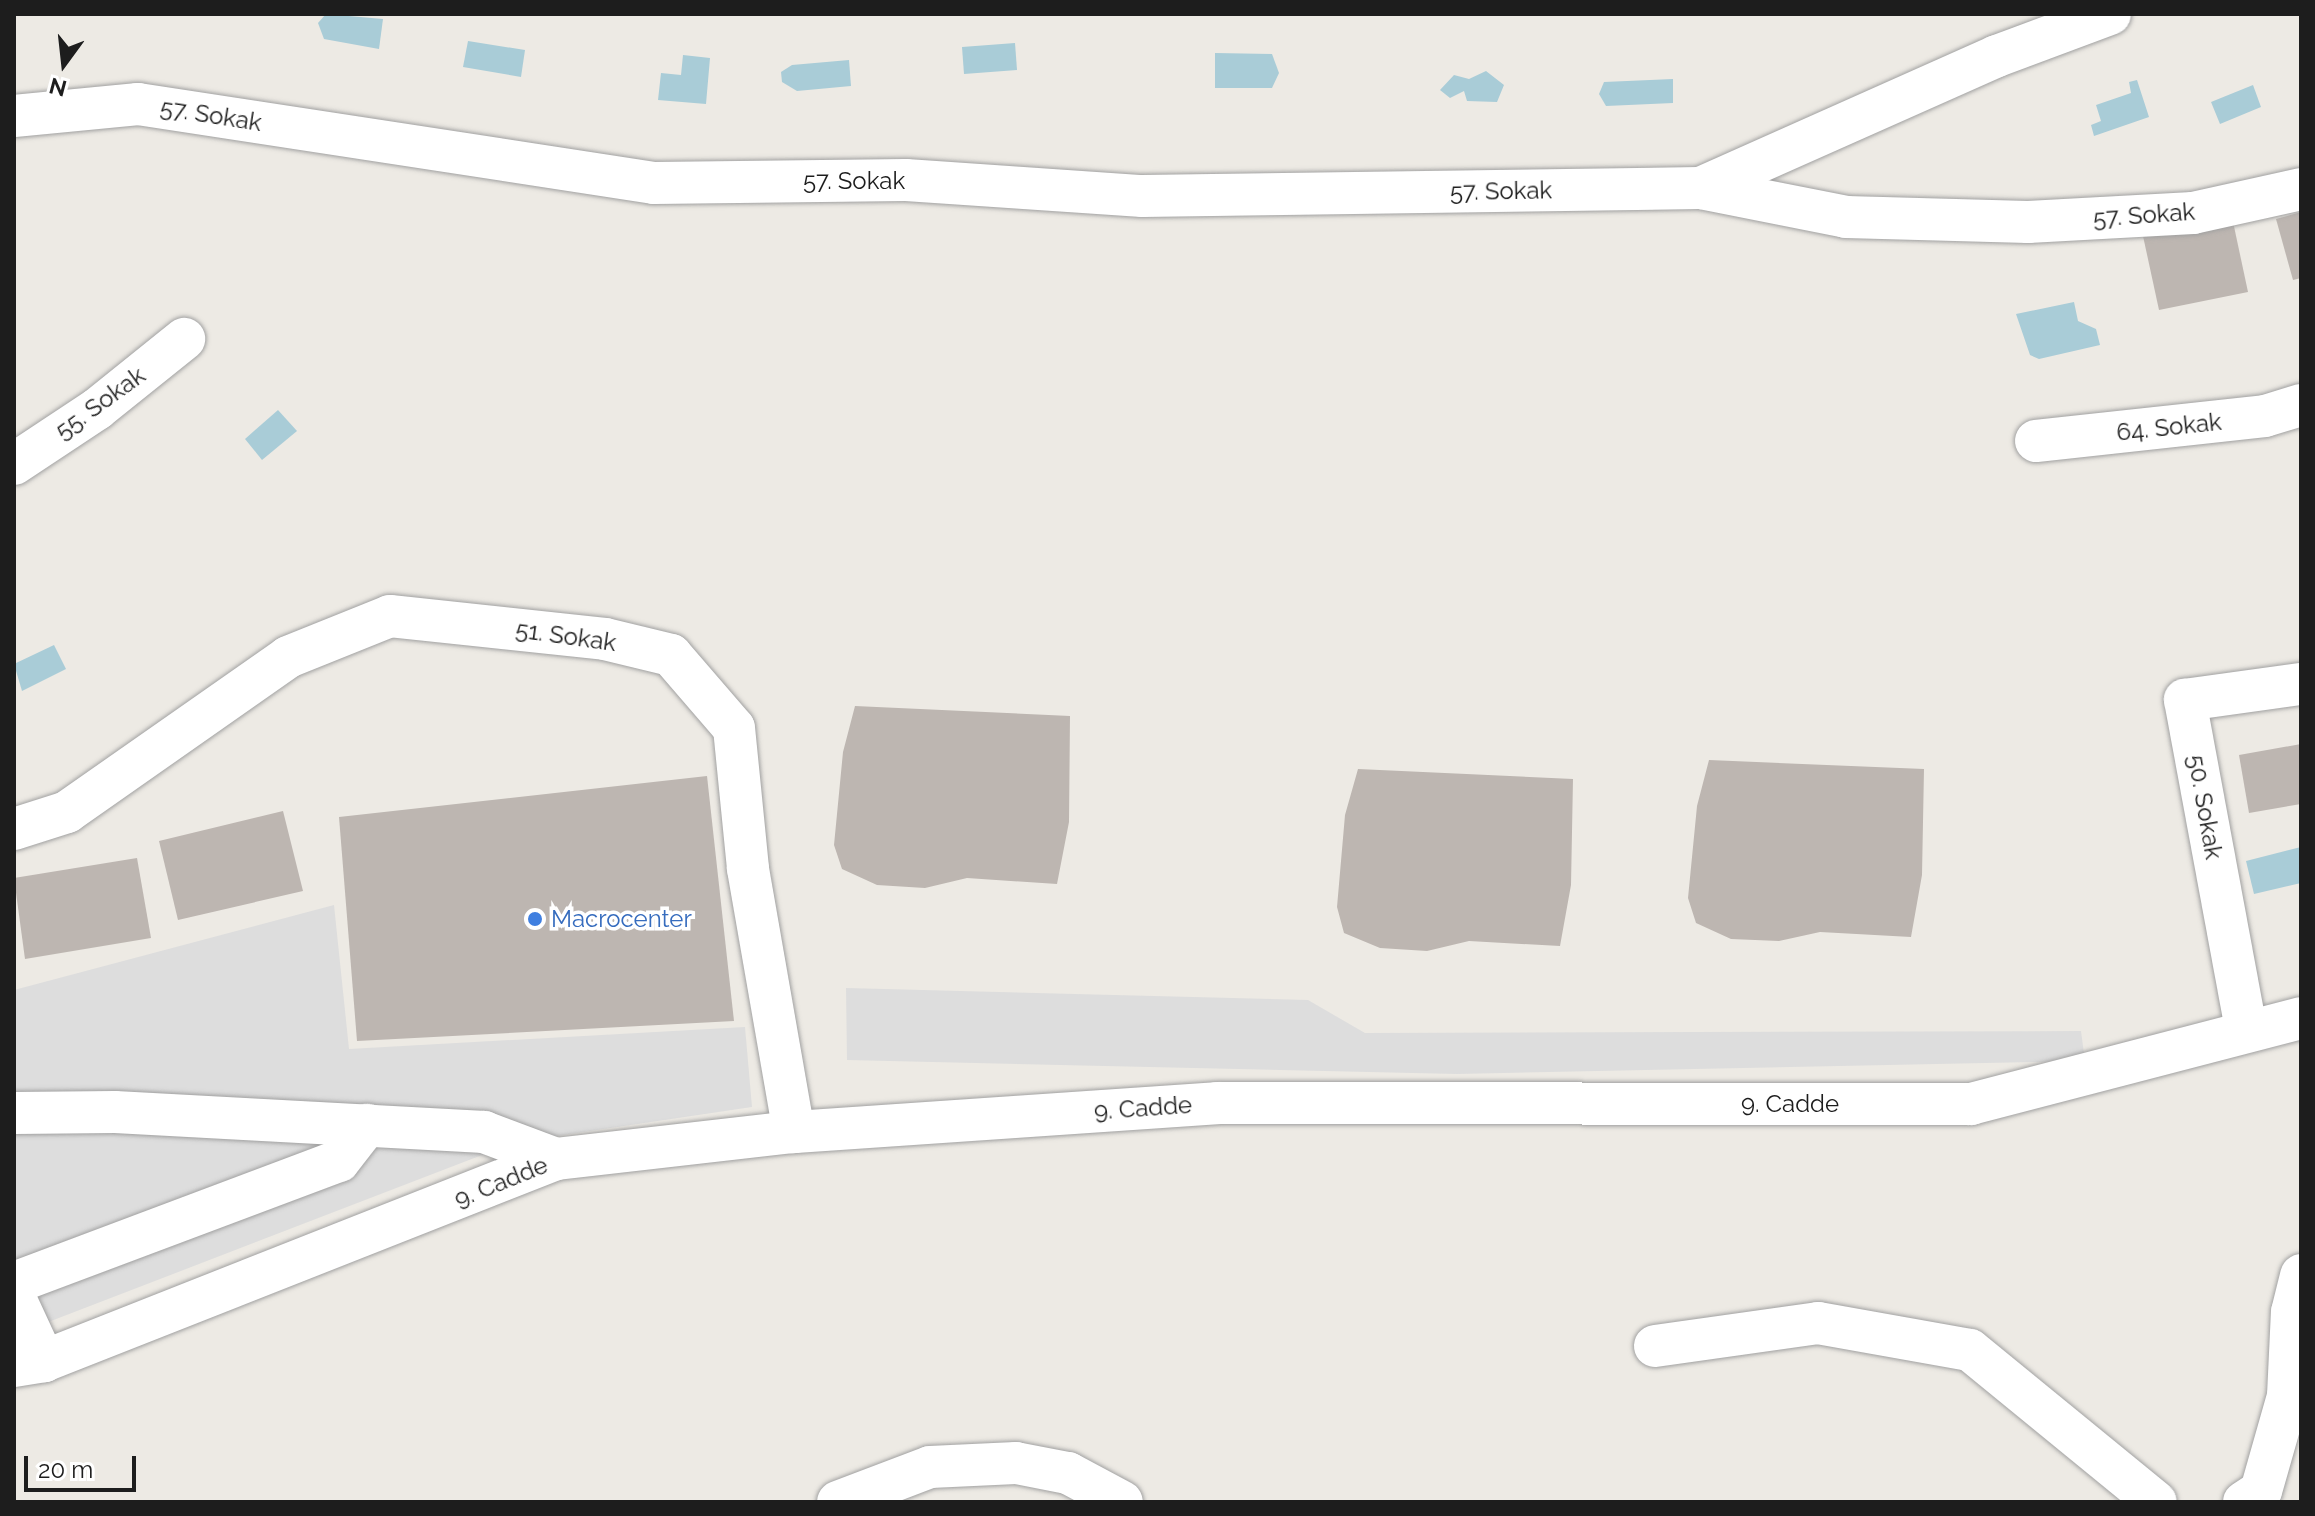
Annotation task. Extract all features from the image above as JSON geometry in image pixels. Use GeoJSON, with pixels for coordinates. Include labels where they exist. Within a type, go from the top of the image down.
{"type":"FeatureCollection","features":[{"type":"Feature","properties":{"kind":"street"},"geometry":{"type":"LineString","coordinates":[[1997,56],[2008,14]]}},
{"type":"Feature","properties":{"kind":"street","name":"57. Sokak"},"geometry":{"type":"LineString","coordinates":[[1700,188],[1997,56],[2110,14]]}},
{"type":"Feature","properties":{"kind":"street","name":"57. Sokak"},"geometry":{"type":"LineString","coordinates":[[14,116],[138,104],[654,183],[906,180],[1142,196],[1700,188],[1846,217],[2028,222],[2193,213],[2301,189]]}},
{"type":"Feature","properties":{"kind":"street","name":"55. Sokak"},"geometry":{"type":"LineString","coordinates":[[14,464],[97,409],[184,339]]}},
{"type":"Feature","properties":{"kind":"street","name":"64. Sokak"},"geometry":{"type":"LineString","coordinates":[[2036,441],[2265,416],[2301,405]]}},
{"type":"Feature","properties":{"kind":"street","name":"51. Sokak"},"geometry":{"type":"LineString","coordinates":[[14,829],[67,812],[288,657],[390,616],[605,639],[671,655],[734,728],[748,869],[794,1132]]}},
{"type":"Feature","properties":{"kind":"street","name":"50. Sokak"},"geometry":{"type":"LineString","coordinates":[[2246,1029],[2185,700],[2301,684]]}},
{"type":"Feature","properties":{"kind":"street","name":"9. Cadde"},"geometry":{"type":"LineString","coordinates":[[29,1363],[556,1159],[794,1132],[1217,1103],[1971,1104],[2246,1029],[2301,1018]]}},
{"type":"Feature","properties":{"kind":"street"},"geometry":{"type":"LineString","coordinates":[[14,1113],[484,1132],[556,1159]]}},
{"type":"Feature","properties":{"kind":"street"},"geometry":{"type":"LineString","coordinates":[[14,1283],[339,1161],[367,1125]]}},
{"type":"Feature","properties":{"kind":"street"},"geometry":{"type":"LineString","coordinates":[[2244,1502],[2261,1491],[2288,1396],[2292,1312],[2301,1275]]}},
{"type":"Feature","properties":{"kind":"street"},"geometry":{"type":"LineString","coordinates":[[14,1296],[29,1363]]}},
{"type":"Feature","properties":{"kind":"street"},"geometry":{"type":"LineString","coordinates":[[1655,1346],[1818,1323],[1970,1350],[2156,1502]]}},
{"type":"Feature","properties":{"kind":"street"},"geometry":{"type":"LineString","coordinates":[[838,1502],[930,1467],[1016,1463],[1068,1473],[1122,1502]]}},
{"type":"Feature","properties":{"kind":"shaded area"},"geometry":{"type":"Polygon","coordinates":[[[334,905],[349,1049],[745,1027],[752,1107],[516,1142],[25,1331],[14,1296],[14,990],[334,905]]]}},
{"type":"Feature","properties":{"kind":"shaded area"},"geometry":{"type":"Polygon","coordinates":[[[846,988],[1308,1000],[1365,1033],[2081,1031],[2085,1061],[1457,1074],[847,1060],[846,988]]]}},
{"type":"Feature","properties":{"kind":"water"},"geometry":{"type":"Polygon","coordinates":[[[326,14],[383,19],[379,49],[324,39],[318,23],[326,14]]]}},
{"type":"Feature","properties":{"kind":"water"},"geometry":{"type":"Polygon","coordinates":[[[468,41],[525,50],[521,77],[463,67],[468,41]]]}},
{"type":"Feature","properties":{"kind":"water"},"geometry":{"type":"Polygon","coordinates":[[[1015,43],[1017,70],[964,74],[962,47],[1015,43]]]}},
{"type":"Feature","properties":{"kind":"water"},"geometry":{"type":"Polygon","coordinates":[[[1215,53],[1272,54],[1279,73],[1272,88],[1215,88],[1215,53]]]}},
{"type":"Feature","properties":{"kind":"water"},"geometry":{"type":"Polygon","coordinates":[[[683,55],[710,58],[706,104],[658,100],[661,73],[681,75],[683,55]]]}},
{"type":"Feature","properties":{"kind":"water"},"geometry":{"type":"Polygon","coordinates":[[[849,60],[851,86],[797,91],[782,82],[781,72],[792,65],[849,60]]]}},
{"type":"Feature","properties":{"kind":"water"},"geometry":{"type":"Polygon","coordinates":[[[1486,71],[1504,85],[1497,102],[1467,101],[1464,91],[1450,98],[1440,90],[1454,75],[1469,79],[1486,71]]]}},
{"type":"Feature","properties":{"kind":"water"},"geometry":{"type":"Polygon","coordinates":[[[1673,79],[1673,103],[1606,106],[1599,94],[1604,82],[1673,79]]]}},
{"type":"Feature","properties":{"kind":"water"},"geometry":{"type":"Polygon","coordinates":[[[2137,80],[2149,117],[2094,136],[2091,125],[2101,121],[2096,105],[2131,93],[2129,82],[2137,80]]]}},
{"type":"Feature","properties":{"kind":"water"},"geometry":{"type":"Polygon","coordinates":[[[2253,85],[2261,107],[2220,124],[2211,102],[2253,85]]]}},
{"type":"Feature","properties":{"kind":"water"},"geometry":{"type":"Polygon","coordinates":[[[2074,302],[2078,321],[2096,329],[2100,345],[2039,359],[2030,355],[2016,314],[2074,302]]]}},
{"type":"Feature","properties":{"kind":"water"},"geometry":{"type":"Polygon","coordinates":[[[278,410],[297,431],[262,460],[245,439],[278,410]]]}},
{"type":"Feature","properties":{"kind":"water"},"geometry":{"type":"Polygon","coordinates":[[[54,645],[66,669],[22,691],[14,664],[54,645]]]}},
{"type":"Feature","properties":{"kind":"water"},"geometry":{"type":"Polygon","coordinates":[[[2301,847],[2301,883],[2254,894],[2246,861],[2301,847]]]}},
{"type":"Feature","properties":{"kind":"building"},"geometry":{"type":"Polygon","coordinates":[[[2301,212],[2301,278],[2293,280],[2276,219],[2301,212]]]}},
{"type":"Feature","properties":{"kind":"building"},"geometry":{"type":"Polygon","coordinates":[[[2232,217],[2248,292],[2159,310],[2143,236],[2232,217]]]}},
{"type":"Feature","properties":{"kind":"building"},"geometry":{"type":"Polygon","coordinates":[[[855,706],[1070,716],[1069,822],[1057,884],[967,878],[925,888],[877,885],[842,869],[834,845],[843,752],[855,706]]]}},
{"type":"Feature","properties":{"kind":"building"},"geometry":{"type":"Polygon","coordinates":[[[2301,744],[2301,804],[2249,813],[2239,755],[2301,744]]]}},
{"type":"Feature","properties":{"kind":"building"},"geometry":{"type":"Polygon","coordinates":[[[1709,760],[1924,769],[1922,875],[1911,937],[1820,932],[1779,941],[1731,939],[1696,923],[1688,898],[1697,806],[1709,760]]]}},
{"type":"Feature","properties":{"kind":"building"},"geometry":{"type":"Polygon","coordinates":[[[1358,769],[1573,779],[1571,885],[1560,946],[1469,941],[1427,951],[1380,948],[1344,933],[1337,907],[1345,815],[1358,769]]]}},
{"type":"Feature","properties":{"kind":"building","name":"Macrocenter"},"geometry":{"type":"Polygon","coordinates":[[[707,776],[734,1021],[357,1041],[339,817],[707,776]]]}},
{"type":"Feature","properties":{"kind":"building"},"geometry":{"type":"Polygon","coordinates":[[[283,811],[303,891],[178,920],[159,841],[283,811]]]}},
{"type":"Feature","properties":{"kind":"building"},"geometry":{"type":"Polygon","coordinates":[[[137,858],[151,938],[25,959],[14,878],[137,858]]]}},
{"type":"Feature","properties":{"kind":"place","name":"Macrocenter"},"geometry":{"type":"Point","coordinates":[535,919]}}]}
